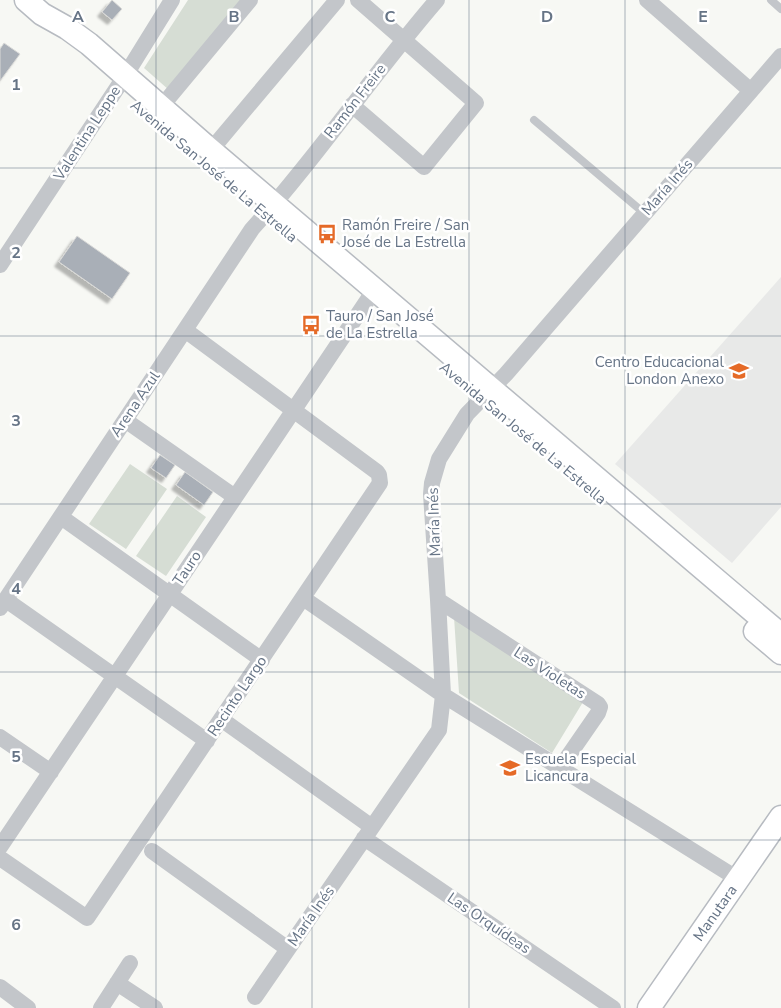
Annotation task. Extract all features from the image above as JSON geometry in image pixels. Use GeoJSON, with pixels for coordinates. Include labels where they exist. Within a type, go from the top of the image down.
{"type":"FeatureCollection","features":[{"type":"Feature","properties":{"kind":"main road","name":"Avenida San José de La Estrella"},"geometry":{"type":"LineString","coordinates":[[34,7],[68,47],[161,107],[211,150],[270,209]]}},
{"type":"Feature","properties":{"kind":"main road","name":"Avenida San José de La Estrella"},"geometry":{"type":"LineString","coordinates":[[121,82],[487,393],[781,653]]}},
{"type":"Feature","properties":{"kind":"main road","name":"Avenida San José de La Estrella"},"geometry":{"type":"LineString","coordinates":[[487,393],[781,635]]}},
{"type":"Feature","properties":{"kind":"main road","name":"Manutara"},"geometry":{"type":"LineString","coordinates":[[648,1008],[781,817]]}},
{"type":"Feature","properties":{"kind":"street","name":"Valentina Leppe"},"geometry":{"type":"LineString","coordinates":[[0,265],[121,82],[172,0]]}},
{"type":"Feature","properties":{"kind":"street"},"geometry":{"type":"LineString","coordinates":[[161,107],[250,0]]}},
{"type":"Feature","properties":{"kind":"street"},"geometry":{"type":"LineString","coordinates":[[211,150],[337,0]]}},
{"type":"Feature","properties":{"kind":"street"},"geometry":{"type":"LineString","coordinates":[[352,105],[424,167],[476,103],[358,0]]}},
{"type":"Feature","properties":{"kind":"street","name":"Ramón Freire"},"geometry":{"type":"LineString","coordinates":[[270,209],[402,40],[437,0]]}},
{"type":"Feature","properties":{"kind":"street"},"geometry":{"type":"LineString","coordinates":[[647,0],[751,91]]}},
{"type":"Feature","properties":{"kind":"street","name":"María Inés"},"geometry":{"type":"LineString","coordinates":[[255,997],[438,730],[443,695],[431,494],[439,459],[467,414],[506,374],[781,56]]}},
{"type":"Feature","properties":{"kind":"street","name":"Arena Azul"},"geometry":{"type":"LineString","coordinates":[[3,604],[252,228],[270,209]]}},
{"type":"Feature","properties":{"kind":"street","name":"Tauro"},"geometry":{"type":"LineString","coordinates":[[0,847],[371,294]]}},
{"type":"Feature","properties":{"kind":"street"},"geometry":{"type":"LineString","coordinates":[[185,330],[293,410]]}},
{"type":"Feature","properties":{"kind":"street","name":"Recinto Largo"},"geometry":{"type":"LineString","coordinates":[[0,858],[87,918],[378,487],[380,480],[377,472],[293,410]]}},
{"type":"Feature","properties":{"kind":"street"},"geometry":{"type":"LineString","coordinates":[[125,420],[235,497]]}},
{"type":"Feature","properties":{"kind":"street"},"geometry":{"type":"LineString","coordinates":[[61,517],[262,660]]}},
{"type":"Feature","properties":{"kind":"street"},"geometry":{"type":"LineString","coordinates":[[304,598],[443,695],[738,879]]}},
{"type":"Feature","properties":{"kind":"street","name":"Las Violetas"},"geometry":{"type":"LineString","coordinates":[[438,600],[598,704],[600,707],[598,713],[560,768]]}},
{"type":"Feature","properties":{"kind":"street"},"geometry":{"type":"LineString","coordinates":[[3,604],[207,741]]}},
{"type":"Feature","properties":{"kind":"street","name":"Las Orquídeas"},"geometry":{"type":"LineString","coordinates":[[221,720],[368,833],[613,1008]]}},
{"type":"Feature","properties":{"kind":"street"},"geometry":{"type":"LineString","coordinates":[[0,737],[51,772]]}},
{"type":"Feature","properties":{"kind":"street"},"geometry":{"type":"LineString","coordinates":[[152,851],[288,949]]}},
{"type":"Feature","properties":{"kind":"street"},"geometry":{"type":"LineString","coordinates":[[101,1008],[130,963]]}},
{"type":"Feature","properties":{"kind":"street"},"geometry":{"type":"LineString","coordinates":[[117,982],[154,1008]]}},
{"type":"Feature","properties":{"kind":"street"},"geometry":{"type":"LineString","coordinates":[[0,988],[28,1008]]}},
{"type":"Feature","properties":{"kind":"lane"},"geometry":{"type":"LineString","coordinates":[[770,0],[781,9]]}},
{"type":"Feature","properties":{"kind":"lane"},"geometry":{"type":"LineString","coordinates":[[534,120],[644,213]]}},
{"type":"Feature","properties":{"kind":"shaded area"},"geometry":{"type":"Polygon","coordinates":[[[188,0],[245,0],[169,90],[144,68],[188,0]]]}},
{"type":"Feature","properties":{"kind":"shaded area","name":"Centro Educacional London Anexo"},"geometry":{"type":"Polygon","coordinates":[[[781,277],[781,507],[732,563],[615,464],[781,277]]]}},
{"type":"Feature","properties":{"kind":"shaded area"},"geometry":{"type":"Polygon","coordinates":[[[130,464],[167,489],[126,549],[89,524],[130,464]]]}},
{"type":"Feature","properties":{"kind":"shaded area"},"geometry":{"type":"Polygon","coordinates":[[[177,496],[206,517],[166,576],[136,556],[177,496]]]}},
{"type":"Feature","properties":{"kind":"shaded area"},"geometry":{"type":"Polygon","coordinates":[[[454,617],[583,702],[552,753],[459,693],[454,617]]]}},
{"type":"Feature","properties":{"kind":"building"},"geometry":{"type":"Polygon","coordinates":[[[112,0],[122,9],[112,20],[102,12],[112,0]]]}},
{"type":"Feature","properties":{"kind":"building"},"geometry":{"type":"Polygon","coordinates":[[[4,43],[20,54],[0,81],[0,49],[4,43]]]}},
{"type":"Feature","properties":{"kind":"building"},"geometry":{"type":"Polygon","coordinates":[[[77,236],[130,273],[112,299],[59,262],[77,236]]]}},
{"type":"Feature","properties":{"kind":"building"},"geometry":{"type":"Polygon","coordinates":[[[160,455],[175,465],[166,478],[151,468],[160,455]]]}},
{"type":"Feature","properties":{"kind":"building"},"geometry":{"type":"Polygon","coordinates":[[[185,472],[213,492],[204,505],[176,485],[185,472]]]}},
{"type":"Feature","properties":{"kind":"place","name":"Ramón Freire / San José de La Estrella"},"geometry":{"type":"Point","coordinates":[327,234]}},
{"type":"Feature","properties":{"kind":"place","name":"Tauro / San José de La Estrella"},"geometry":{"type":"Point","coordinates":[311,325]}},
{"type":"Feature","properties":{"kind":"place","name":"Centro Educacional London Anexo"},"geometry":{"type":"Point","coordinates":[739,371]}},
{"type":"Feature","properties":{"kind":"place","name":"Escuela Especial Licancura"},"geometry":{"type":"Point","coordinates":[510,768]}}]}
